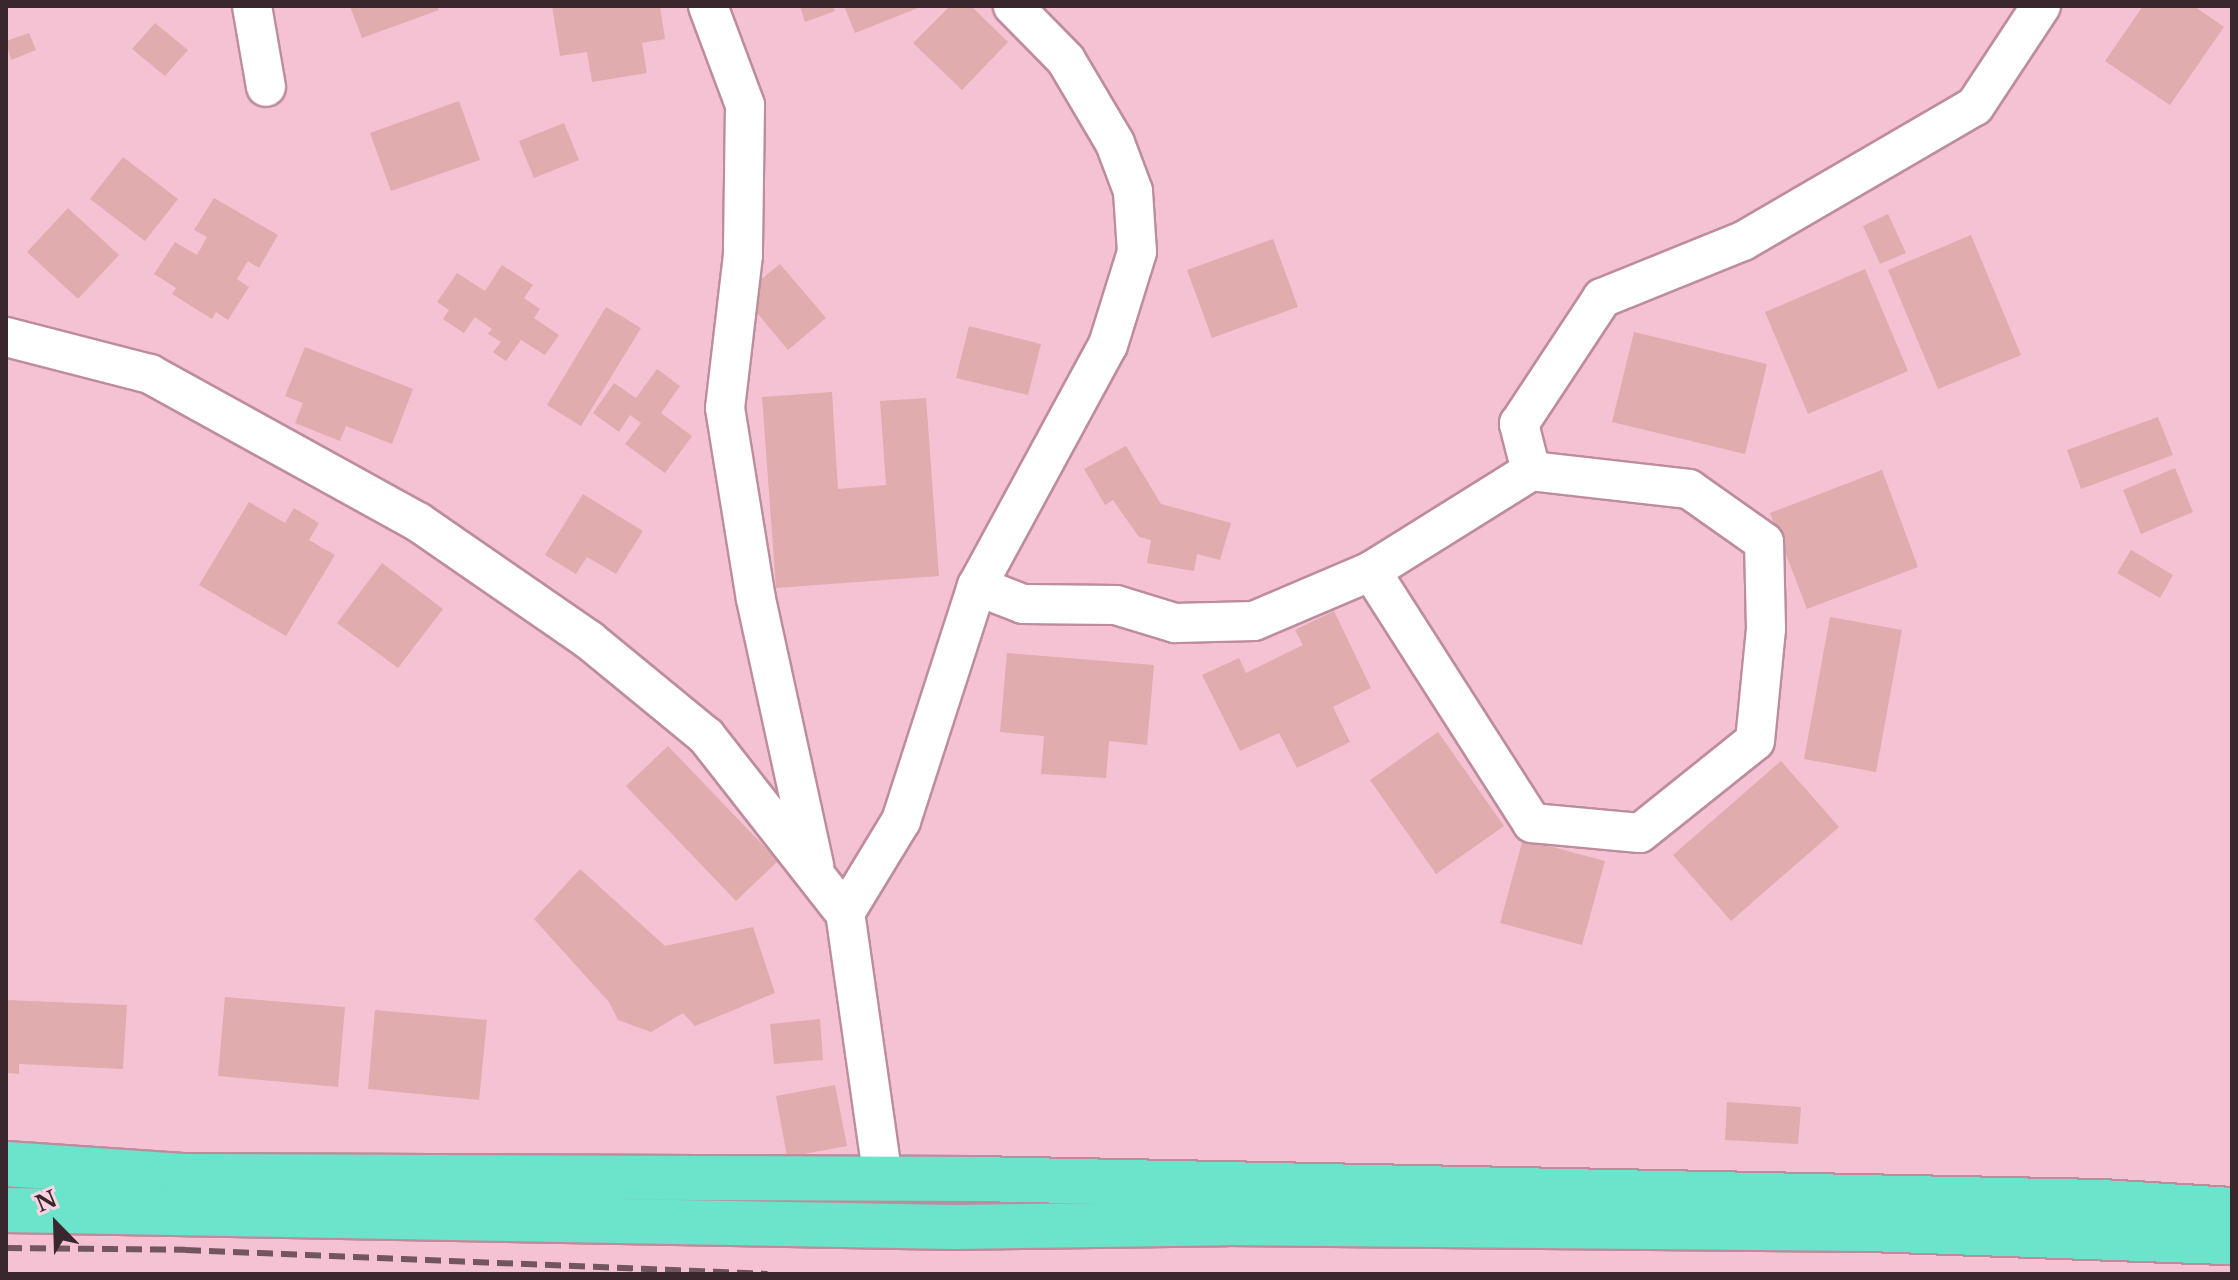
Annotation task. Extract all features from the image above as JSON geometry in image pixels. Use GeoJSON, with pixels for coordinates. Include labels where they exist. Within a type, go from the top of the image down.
{"type":"FeatureCollection","features":[{"type":"Feature","properties":{"kind":"highway"},"geometry":{"type":"LineString","coordinates":[[6,1164],[183,1176],[883,1179],[2069,1201],[2232,1210]]}},
{"type":"Feature","properties":{"kind":"highway"},"geometry":{"type":"LineString","coordinates":[[6,1210],[955,1227],[1227,1223],[1870,1229],[2232,1242]]}},
{"type":"Feature","properties":{"kind":"street"},"geometry":{"type":"LineString","coordinates":[[252,6],[266,87]]}},
{"type":"Feature","properties":{"kind":"street"},"geometry":{"type":"LineString","coordinates":[[708,6],[745,105],[743,255],[725,408],[756,599],[816,877]]}},
{"type":"Feature","properties":{"kind":"street"},"geometry":{"type":"LineString","coordinates":[[845,913],[901,821],[977,586],[1108,345],[1137,252],[1133,191],[1115,143],[1066,60],[1013,6]]}},
{"type":"Feature","properties":{"kind":"street"},"geometry":{"type":"LineString","coordinates":[[1531,471],[1519,424],[1602,298],[1743,241],[1975,106],[2041,6]]}},
{"type":"Feature","properties":{"kind":"street"},"geometry":{"type":"LineString","coordinates":[[6,337],[150,374],[418,522],[589,640],[706,736],[845,913],[883,1179]]}},
{"type":"Feature","properties":{"kind":"street"},"geometry":{"type":"LineString","coordinates":[[977,586],[1023,604],[1116,605],[1175,623],[1254,621],[1371,571],[1531,471],[1689,489],[1764,542],[1766,629],[1755,741],[1640,833],[1532,823],[1371,571]]}},
{"type":"Feature","properties":{"kind":"building"},"geometry":{"type":"Polygon","coordinates":[[[350,6],[437,6],[439,10],[362,38],[350,6]]]}},
{"type":"Feature","properties":{"kind":"building"},"geometry":{"type":"Polygon","coordinates":[[[552,6],[660,6],[665,39],[642,43],[647,73],[592,82],[587,52],[560,56],[552,6]]]}},
{"type":"Feature","properties":{"kind":"building"},"geometry":{"type":"Polygon","coordinates":[[[800,6],[833,6],[835,11],[805,22],[800,6]]]}},
{"type":"Feature","properties":{"kind":"building"},"geometry":{"type":"Polygon","coordinates":[[[844,6],[923,6],[855,33],[844,6]]]}},
{"type":"Feature","properties":{"kind":"building"},"geometry":{"type":"Polygon","coordinates":[[[950,6],[971,6],[1008,42],[962,90],[913,43],[950,6]]]}},
{"type":"Feature","properties":{"kind":"building"},"geometry":{"type":"Polygon","coordinates":[[[2143,6],[2194,6],[2224,27],[2170,105],[2105,61],[2143,6]]]}},
{"type":"Feature","properties":{"kind":"building"},"geometry":{"type":"Polygon","coordinates":[[[155,23],[188,50],[165,76],[132,49],[155,23]]]}},
{"type":"Feature","properties":{"kind":"building"},"geometry":{"type":"Polygon","coordinates":[[[29,33],[36,50],[11,60],[6,41],[29,33]]]}},
{"type":"Feature","properties":{"kind":"building"},"geometry":{"type":"Polygon","coordinates":[[[459,101],[480,160],[391,191],[370,133],[459,101]]]}},
{"type":"Feature","properties":{"kind":"building"},"geometry":{"type":"Polygon","coordinates":[[[564,123],[579,160],[534,178],[519,141],[564,123]]]}},
{"type":"Feature","properties":{"kind":"building"},"geometry":{"type":"Polygon","coordinates":[[[123,157],[178,199],[145,241],[90,199],[123,157]]]}},
{"type":"Feature","properties":{"kind":"building"},"geometry":{"type":"Polygon","coordinates":[[[214,198],[278,235],[259,268],[248,261],[237,279],[249,287],[228,320],[216,312],[212,319],[172,294],[176,288],[154,274],[175,242],[197,255],[207,237],[194,230],[214,198]]]}},
{"type":"Feature","properties":{"kind":"building"},"geometry":{"type":"Polygon","coordinates":[[[68,208],[119,255],[78,299],[27,252],[68,208]]]}},
{"type":"Feature","properties":{"kind":"building"},"geometry":{"type":"Polygon","coordinates":[[[1888,214],[1906,253],[1880,264],[1863,226],[1888,214]]]}},
{"type":"Feature","properties":{"kind":"building"},"geometry":{"type":"Polygon","coordinates":[[[1971,235],[2021,355],[1938,389],[1888,270],[1971,235]]]}},
{"type":"Feature","properties":{"kind":"building"},"geometry":{"type":"Polygon","coordinates":[[[1273,239],[1298,307],[1212,338],[1187,270],[1273,239]]]}},
{"type":"Feature","properties":{"kind":"building"},"geometry":{"type":"Polygon","coordinates":[[[780,264],[826,318],[788,350],[742,295],[780,264]]]}},
{"type":"Feature","properties":{"kind":"building"},"geometry":{"type":"Polygon","coordinates":[[[502,265],[533,285],[524,298],[540,309],[534,318],[559,335],[545,355],[521,340],[506,361],[493,352],[501,342],[488,334],[492,329],[475,317],[464,333],[443,319],[449,310],[437,302],[457,273],[485,291],[502,265]]]}},
{"type":"Feature","properties":{"kind":"building"},"geometry":{"type":"Polygon","coordinates":[[[1865,269],[1908,371],[1808,414],[1765,312],[1865,269]]]}},
{"type":"Feature","properties":{"kind":"building"},"geometry":{"type":"Polygon","coordinates":[[[606,307],[641,328],[581,426],[547,405],[606,307]]]}},
{"type":"Feature","properties":{"kind":"building"},"geometry":{"type":"Polygon","coordinates":[[[969,326],[1041,344],[1028,395],[956,378],[969,326]]]}},
{"type":"Feature","properties":{"kind":"building"},"geometry":{"type":"Polygon","coordinates":[[[1634,332],[1767,364],[1745,454],[1612,422],[1634,332]]]}},
{"type":"Feature","properties":{"kind":"building"},"geometry":{"type":"Polygon","coordinates":[[[305,347],[413,389],[392,444],[346,426],[340,441],[295,423],[303,403],[285,396],[305,347]]]}},
{"type":"Feature","properties":{"kind":"building"},"geometry":{"type":"Polygon","coordinates":[[[657,369],[680,386],[661,413],[692,436],[665,473],[625,444],[641,423],[630,415],[619,432],[593,413],[614,383],[636,398],[657,369]]]}},
{"type":"Feature","properties":{"kind":"building"},"geometry":{"type":"Polygon","coordinates":[[[832,392],[838,489],[886,485],[880,401],[926,398],[939,576],[776,588],[762,397],[832,392]]]}},
{"type":"Feature","properties":{"kind":"building"},"geometry":{"type":"Polygon","coordinates":[[[2158,417],[2173,455],[2081,489],[2067,450],[2158,417]]]}},
{"type":"Feature","properties":{"kind":"building"},"geometry":{"type":"Polygon","coordinates":[[[1126,446],[1161,504],[1231,523],[1220,560],[1197,554],[1194,571],[1147,563],[1151,540],[1139,537],[1113,500],[1105,505],[1084,469],[1126,446]]]}},
{"type":"Feature","properties":{"kind":"building"},"geometry":{"type":"Polygon","coordinates":[[[2175,468],[2193,512],[2141,534],[2123,490],[2175,468]]]}},
{"type":"Feature","properties":{"kind":"building"},"geometry":{"type":"Polygon","coordinates":[[[1882,470],[1918,567],[1807,609],[1770,513],[1882,470]]]}},
{"type":"Feature","properties":{"kind":"building"},"geometry":{"type":"Polygon","coordinates":[[[583,494],[643,531],[616,574],[587,557],[576,574],[545,555],[583,494]]]}},
{"type":"Feature","properties":{"kind":"building"},"geometry":{"type":"Polygon","coordinates":[[[249,502],[285,523],[294,508],[319,523],[309,540],[335,555],[286,636],[199,585],[249,502]]]}},
{"type":"Feature","properties":{"kind":"building"},"geometry":{"type":"Polygon","coordinates":[[[2131,550],[2173,575],[2160,598],[2117,573],[2131,550]]]}},
{"type":"Feature","properties":{"kind":"building"},"geometry":{"type":"Polygon","coordinates":[[[382,563],[443,609],[398,668],[337,623],[382,563]]]}},
{"type":"Feature","properties":{"kind":"building"},"geometry":{"type":"Polygon","coordinates":[[[1334,611],[1371,688],[1333,707],[1350,742],[1297,768],[1279,733],[1240,751],[1202,675],[1239,658],[1246,673],[1303,645],[1295,630],[1334,611]]]}},
{"type":"Feature","properties":{"kind":"building"},"geometry":{"type":"Polygon","coordinates":[[[1830,617],[1902,630],[1876,772],[1804,759],[1830,617]]]}},
{"type":"Feature","properties":{"kind":"building"},"geometry":{"type":"Polygon","coordinates":[[[1007,653],[1154,665],[1147,745],[1109,741],[1106,778],[1041,774],[1044,736],[1000,732],[1007,653]]]}},
{"type":"Feature","properties":{"kind":"building"},"geometry":{"type":"Polygon","coordinates":[[[1438,732],[1504,826],[1436,874],[1370,780],[1438,732]]]}},
{"type":"Feature","properties":{"kind":"building"},"geometry":{"type":"Polygon","coordinates":[[[668,746],[778,861],[736,901],[626,786],[668,746]]]}},
{"type":"Feature","properties":{"kind":"building"},"geometry":{"type":"Polygon","coordinates":[[[1781,761],[1839,827],[1731,921],[1673,855],[1781,761]]]}},
{"type":"Feature","properties":{"kind":"building"},"geometry":{"type":"Polygon","coordinates":[[[1523,839],[1605,861],[1582,945],[1500,923],[1523,839]]]}},
{"type":"Feature","properties":{"kind":"building"},"geometry":{"type":"Polygon","coordinates":[[[580,869],[665,946],[753,927],[775,993],[695,1026],[683,1013],[651,1032],[618,1020],[609,1002],[534,919],[580,869]]]}},
{"type":"Feature","properties":{"kind":"building"},"geometry":{"type":"Polygon","coordinates":[[[225,997],[345,1007],[338,1087],[218,1076],[225,997]]]}},
{"type":"Feature","properties":{"kind":"building"},"geometry":{"type":"Polygon","coordinates":[[[6,1000],[127,1005],[123,1069],[19,1064],[19,1074],[6,1073],[6,1000]]]}},
{"type":"Feature","properties":{"kind":"building"},"geometry":{"type":"Polygon","coordinates":[[[375,1010],[487,1020],[479,1100],[368,1089],[375,1010]]]}},
{"type":"Feature","properties":{"kind":"building"},"geometry":{"type":"Polygon","coordinates":[[[820,1019],[823,1060],[774,1064],[770,1024],[820,1019]]]}},
{"type":"Feature","properties":{"kind":"building"},"geometry":{"type":"Polygon","coordinates":[[[835,1085],[847,1146],[787,1157],[776,1096],[835,1085]]]}},
{"type":"Feature","properties":{"kind":"building"},"geometry":{"type":"Polygon","coordinates":[[[1727,1102],[1801,1107],[1798,1144],[1725,1140],[1727,1102]]]}},
{"type":"Feature","properties":{"kind":"railway"},"geometry":{"type":"LineString","coordinates":[[6,1248],[185,1250],[768,1274]]}}]}
